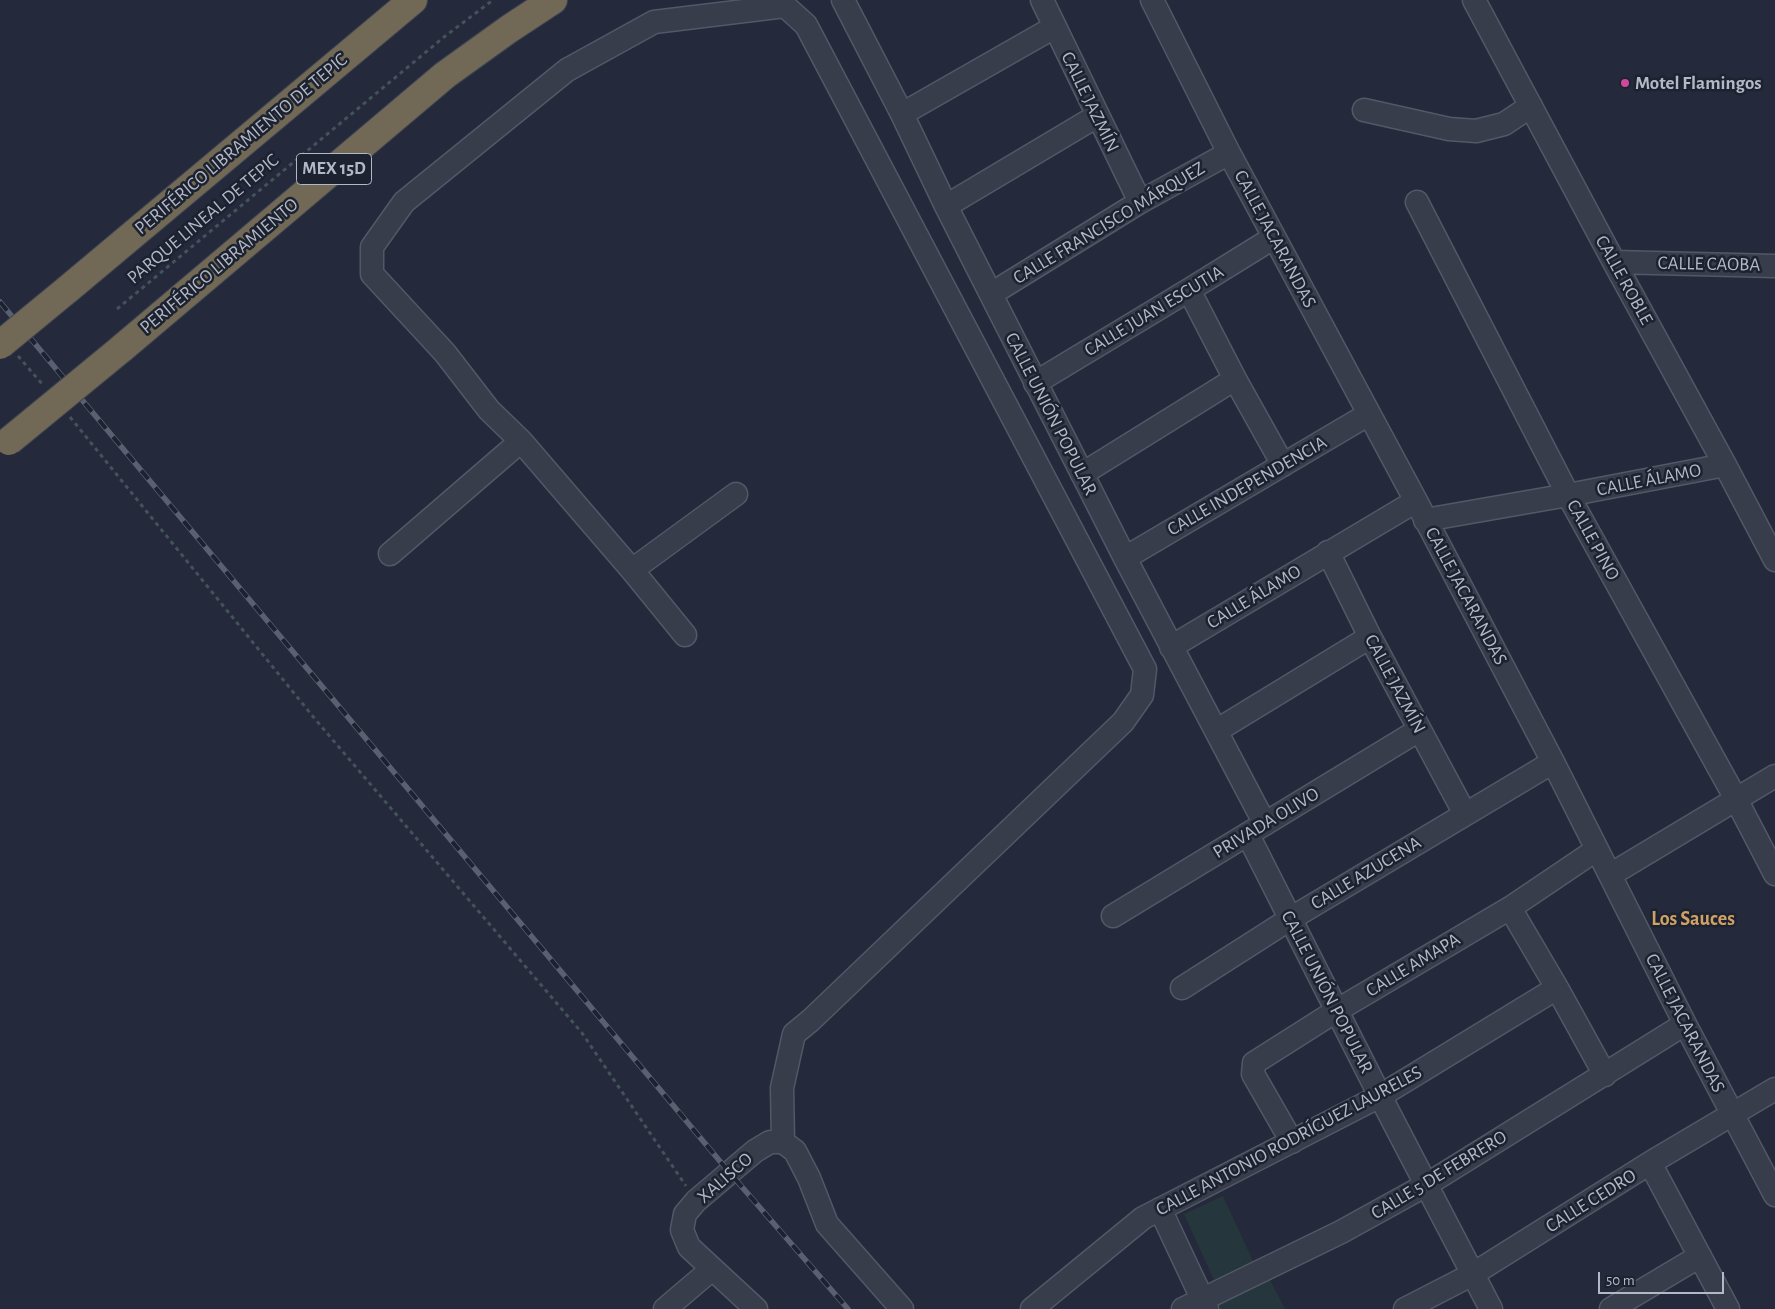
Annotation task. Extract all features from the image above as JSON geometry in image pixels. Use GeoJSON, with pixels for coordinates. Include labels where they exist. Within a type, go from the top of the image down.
{"type":"FeatureCollection","features":[{"type":"Feature","properties":{"kind":"highway","name":"PERIFÉRICO LIBRAMIENTO DE TEPIC"},"geometry":{"type":"LineString","coordinates":[[6,347],[68,289],[413,0]]}},
{"type":"Feature","properties":{"kind":"highway","name":"PERIFÉRICO LIBRAMIENTO"},"geometry":{"type":"LineString","coordinates":[[4,445],[445,75],[553,0]]}},
{"type":"Feature","properties":{"kind":"street","name":"CALLE UNIÓN POPULAR"},"geometry":{"type":"LineString","coordinates":[[843,0],[902,114],[1035,383],[1216,731],[1290,919],[1490,1309]]}},
{"type":"Feature","properties":{"kind":"street","name":"CALLE JAZMÍN"},"geometry":{"type":"LineString","coordinates":[[1042,0],[1140,202]]}},
{"type":"Feature","properties":{"kind":"street","name":"CALLE JACARANDAS"},"geometry":{"type":"LineString","coordinates":[[1152,0],[1273,238],[1370,414],[1553,762],[1685,1024],[1775,1195]]}},
{"type":"Feature","properties":{"kind":"street","name":"CALLE ROBLE"},"geometry":{"type":"LineString","coordinates":[[1474,0],[1775,560]]}},
{"type":"Feature","properties":{"kind":"street"},"geometry":{"type":"LineString","coordinates":[[685,635],[521,441],[489,410],[445,352],[372,274],[372,247],[404,202],[568,70],[654,22],[785,6],[806,25],[1145,668],[1142,695],[1123,722],[794,1034],[782,1088],[783,1142],[795,1151],[809,1178],[827,1224],[902,1309]]}},
{"type":"Feature","properties":{"kind":"street"},"geometry":{"type":"LineString","coordinates":[[902,114],[1051,29],[1055,29]]}},
{"type":"Feature","properties":{"kind":"street"},"geometry":{"type":"LineString","coordinates":[[1364,110],[1449,129],[1476,131],[1504,124],[1531,106]]}},
{"type":"Feature","properties":{"kind":"street"},"geometry":{"type":"LineString","coordinates":[[946,206],[1097,116]]}},
{"type":"Feature","properties":{"kind":"street","name":"CALLE FRANCISCO MÁRQUEZ"},"geometry":{"type":"LineString","coordinates":[[991,294],[1140,202],[1229,153]]}},
{"type":"Feature","properties":{"kind":"street","name":"CALLE PINO"},"geometry":{"type":"LineString","coordinates":[[1417,202],[1568,495],[1736,799],[1775,874]]}},
{"type":"Feature","properties":{"kind":"street","name":"CALLE JUAN ESCUTIA"},"geometry":{"type":"LineString","coordinates":[[1035,383],[1273,238]]}},
{"type":"Feature","properties":{"kind":"street","name":"CALLE CAOBA"},"geometry":{"type":"LineString","coordinates":[[1614,262],[1775,266]]}},
{"type":"Feature","properties":{"kind":"street"},"geometry":{"type":"LineString","coordinates":[[1189,290],[1235,379],[1283,465]]}},
{"type":"Feature","properties":{"kind":"street"},"geometry":{"type":"LineString","coordinates":[[1082,474],[1235,379]]}},
{"type":"Feature","properties":{"kind":"street","name":"CALLE INDEPENDENCIA"},"geometry":{"type":"LineString","coordinates":[[1125,558],[1370,414]]}},
{"type":"Feature","properties":{"kind":"street"},"geometry":{"type":"LineString","coordinates":[[390,554],[521,441]]}},
{"type":"Feature","properties":{"kind":"street","name":"CALLE ÁLAMO"},"geometry":{"type":"LineString","coordinates":[[1171,647],[1328,552],[1421,511],[1568,495],[1725,465]]}},
{"type":"Feature","properties":{"kind":"street"},"geometry":{"type":"LineString","coordinates":[[632,570],[736,494]]}},
{"type":"Feature","properties":{"kind":"street","name":"CALLE JAZMÍN"},"geometry":{"type":"LineString","coordinates":[[1328,552],[1370,637],[1465,814]]}},
{"type":"Feature","properties":{"kind":"street"},"geometry":{"type":"LineString","coordinates":[[1216,731],[1370,637]]}},
{"type":"Feature","properties":{"kind":"street","name":"PRIVADA OLIVO"},"geometry":{"type":"LineString","coordinates":[[1113,916],[1419,730]]}},
{"type":"Feature","properties":{"kind":"street","name":"CALLE AZUCENA"},"geometry":{"type":"LineString","coordinates":[[1182,988],[1290,919],[1553,762]]}},
{"type":"Feature","properties":{"kind":"street"},"geometry":{"type":"LineString","coordinates":[[1610,875],[1775,776]]}},
{"type":"Feature","properties":{"kind":"street","name":"CALLE AMAPA"},"geometry":{"type":"LineString","coordinates":[[1292,1142],[1253,1074],[1254,1063],[1336,1011],[1510,908],[1596,850]]}},
{"type":"Feature","properties":{"kind":"street"},"geometry":{"type":"LineString","coordinates":[[1510,908],[1605,1075]]}},
{"type":"Feature","properties":{"kind":"street","name":"CALLE ANTONIO RODRÍGUEZ LAURELES"},"geometry":{"type":"LineString","coordinates":[[1032,1309],[1143,1218],[1380,1096],[1557,988]]}},
{"type":"Feature","properties":{"kind":"street","name":"CALLE 5 DE FEBRERO"},"geometry":{"type":"LineString","coordinates":[[1197,1306],[1426,1185],[1685,1024]]}},
{"type":"Feature","properties":{"kind":"street","name":"CALLE CEDRO"},"geometry":{"type":"LineString","coordinates":[[1405,1309],[1473,1274],[1650,1163],[1775,1089]]}},
{"type":"Feature","properties":{"kind":"street","name":"XALISCO"},"geometry":{"type":"LineString","coordinates":[[712,1269],[689,1247],[682,1230],[684,1214],[696,1201],[755,1151],[770,1142],[783,1142]]}},
{"type":"Feature","properties":{"kind":"street"},"geometry":{"type":"LineString","coordinates":[[1650,1163],[1728,1309]]}},
{"type":"Feature","properties":{"kind":"street"},"geometry":{"type":"LineString","coordinates":[[1160,1209],[1197,1306]]}},
{"type":"Feature","properties":{"kind":"street"},"geometry":{"type":"LineString","coordinates":[[1611,1309],[1700,1256]]}},
{"type":"Feature","properties":{"kind":"street"},"geometry":{"type":"LineString","coordinates":[[665,1309],[712,1269],[756,1309]]}},
{"type":"Feature","properties":{"kind":"path","name":"PARQUE LINEAL DE TEPIC"},"geometry":{"type":"LineString","coordinates":[[117,308],[436,44],[493,0]]}},
{"type":"Feature","properties":{"kind":"path"},"geometry":{"type":"LineString","coordinates":[[6,347],[49,392]]}},
{"type":"Feature","properties":{"kind":"path"},"geometry":{"type":"LineString","coordinates":[[68,414],[315,719],[582,1033],[696,1201]]}},
{"type":"Feature","properties":{"kind":"shaded area"},"geometry":{"type":"Polygon","coordinates":[[[1223,1196],[1253,1261],[1214,1280],[1184,1214],[1223,1196]]]}},
{"type":"Feature","properties":{"kind":"shaded area"},"geometry":{"type":"Polygon","coordinates":[[[1267,1274],[1285,1309],[1215,1309],[1211,1302],[1267,1274]]]}},
{"type":"Feature","properties":{"kind":"railway"},"geometry":{"type":"LineString","coordinates":[[0,302],[729,1172],[848,1309]]}},
{"type":"Feature","properties":{"kind":"place","name":"Motel Flamingos"},"geometry":{"type":"Point","coordinates":[1625,83]}},
{"type":"Feature","properties":{"kind":"district","name":"Los Sauces"},"geometry":{"type":"Point","coordinates":[1693,919]}}]}
